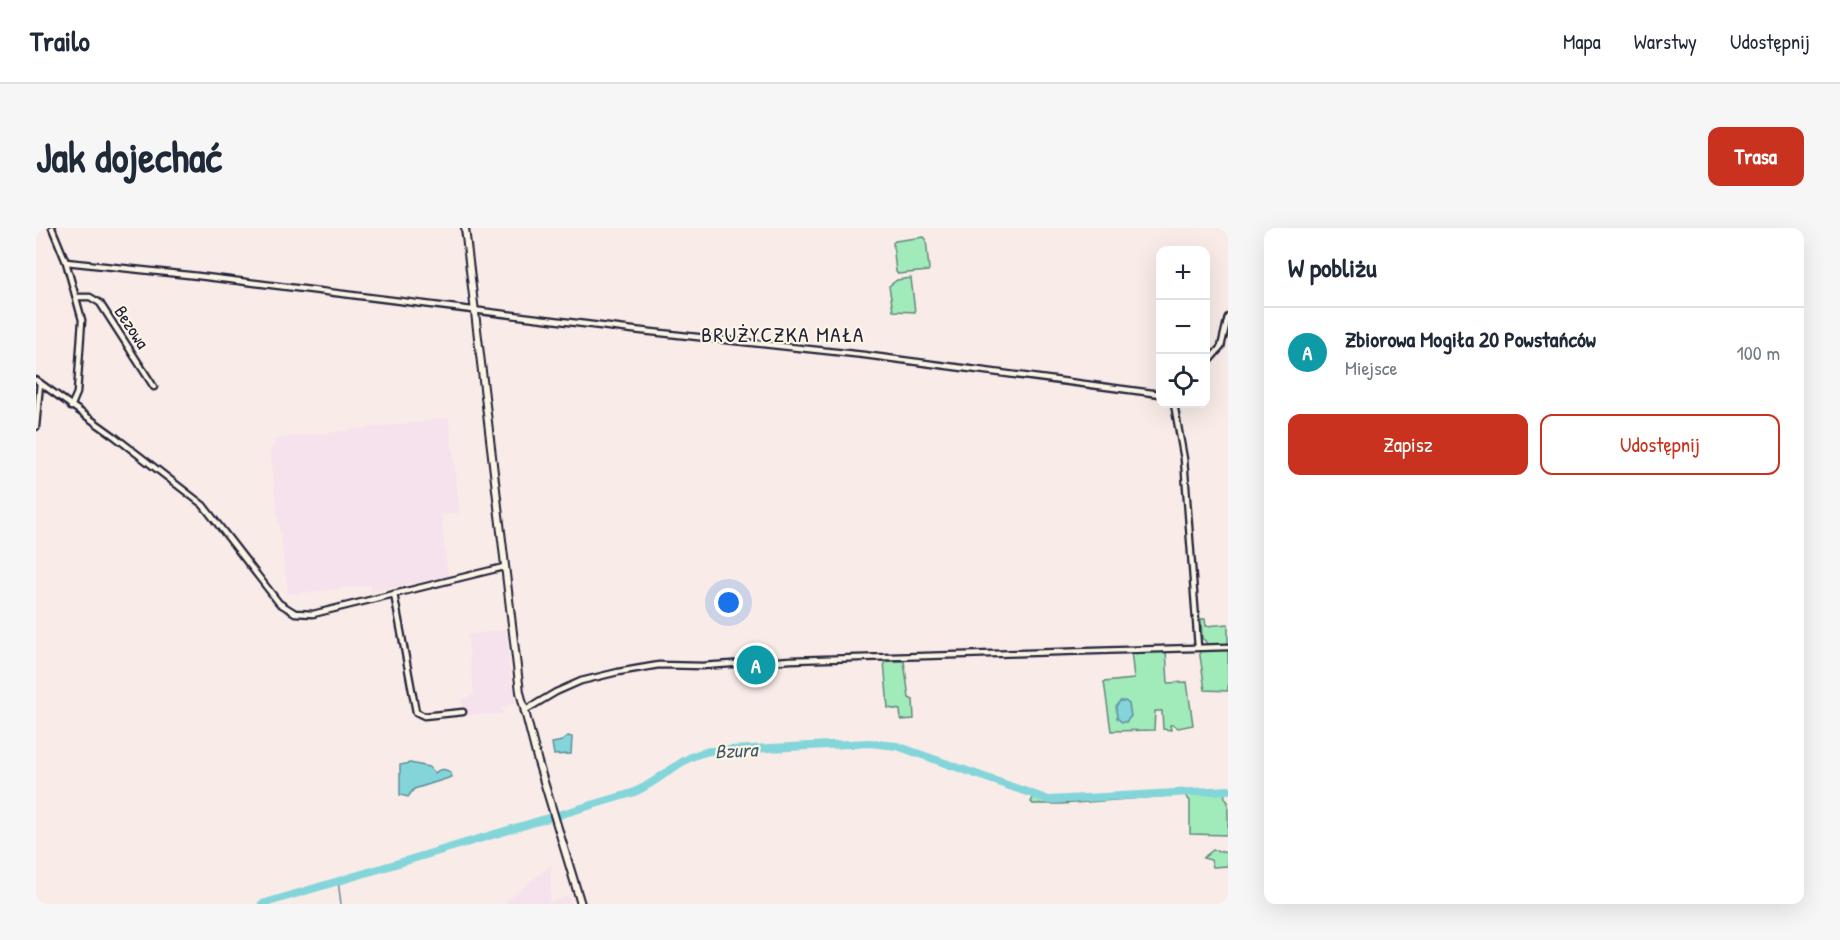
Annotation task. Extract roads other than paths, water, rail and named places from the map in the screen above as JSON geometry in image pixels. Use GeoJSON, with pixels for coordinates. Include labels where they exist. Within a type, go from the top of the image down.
{"type":"FeatureCollection","features":[{"type":"Feature","properties":{"kind":"street"},"geometry":{"type":"LineString","coordinates":[[52,228],[66,262],[82,320],[77,393],[71,407]]}},
{"type":"Feature","properties":{"kind":"street"},"geometry":{"type":"LineString","coordinates":[[465,228],[516,666],[524,711],[581,904]]}},
{"type":"Feature","properties":{"kind":"street"},"geometry":{"type":"LineString","coordinates":[[66,262],[864,355],[1156,393]]}},
{"type":"Feature","properties":{"kind":"street","name":"Bezowa"},"geometry":{"type":"LineString","coordinates":[[77,297],[90,297],[100,303],[154,387]]}},
{"type":"Feature","properties":{"kind":"street"},"geometry":{"type":"LineString","coordinates":[[1210,359],[1221,347],[1228,317]]}},
{"type":"Feature","properties":{"kind":"street"},"geometry":{"type":"LineString","coordinates":[[1221,347],[1228,345]]}},
{"type":"Feature","properties":{"kind":"street"},"geometry":{"type":"LineString","coordinates":[[38,382],[114,436],[203,505],[279,603],[297,614],[313,614],[504,567]]}},
{"type":"Feature","properties":{"kind":"street"},"geometry":{"type":"LineString","coordinates":[[36,427],[38,382]]}},
{"type":"Feature","properties":{"kind":"street"},"geometry":{"type":"LineString","coordinates":[[1175,408],[1184,459],[1198,647]]}},
{"type":"Feature","properties":{"kind":"street"},"geometry":{"type":"LineString","coordinates":[[394,594],[416,712],[424,716],[463,712]]}},
{"type":"Feature","properties":{"kind":"street"},"geometry":{"type":"LineString","coordinates":[[524,711],[556,692],[581,681],[659,665],[702,666],[791,660],[1228,647]]}},
{"type":"Feature","properties":{"kind":"water"},"geometry":{"type":"Polygon","coordinates":[[[1120,701],[1129,704],[1131,716],[1126,722],[1117,718],[1116,706],[1120,701]]]}},
{"type":"Feature","properties":{"kind":"water"},"geometry":{"type":"Polygon","coordinates":[[[568,736],[572,737],[571,754],[554,755],[552,743],[562,741],[568,736]]]}},
{"type":"Feature","properties":{"kind":"water"},"geometry":{"type":"Polygon","coordinates":[[[410,763],[429,767],[435,773],[445,770],[452,777],[414,789],[408,797],[400,795],[400,765],[410,763]]]}},
{"type":"Feature","properties":{"kind":"waterway","name":"Bzura"},"geometry":{"type":"LineString","coordinates":[[262,904],[632,793],[652,783],[689,758],[710,751],[869,743],[897,746],[1049,800],[1228,790]]}},
{"type":"Feature","properties":{"kind":"waterway"},"geometry":{"type":"LineString","coordinates":[[338,881],[341,904]]}},
{"type":"Feature","properties":{"kind":"place","name":"Zbiorowa Mogiła 20 Powstańców"},"geometry":{"type":"Point","coordinates":[756,665]}},
{"type":"Feature","properties":{"kind":"district","name":"BRUŻYCZKA MAŁA"},"geometry":{"type":"Point","coordinates":[783,334]}}]}
